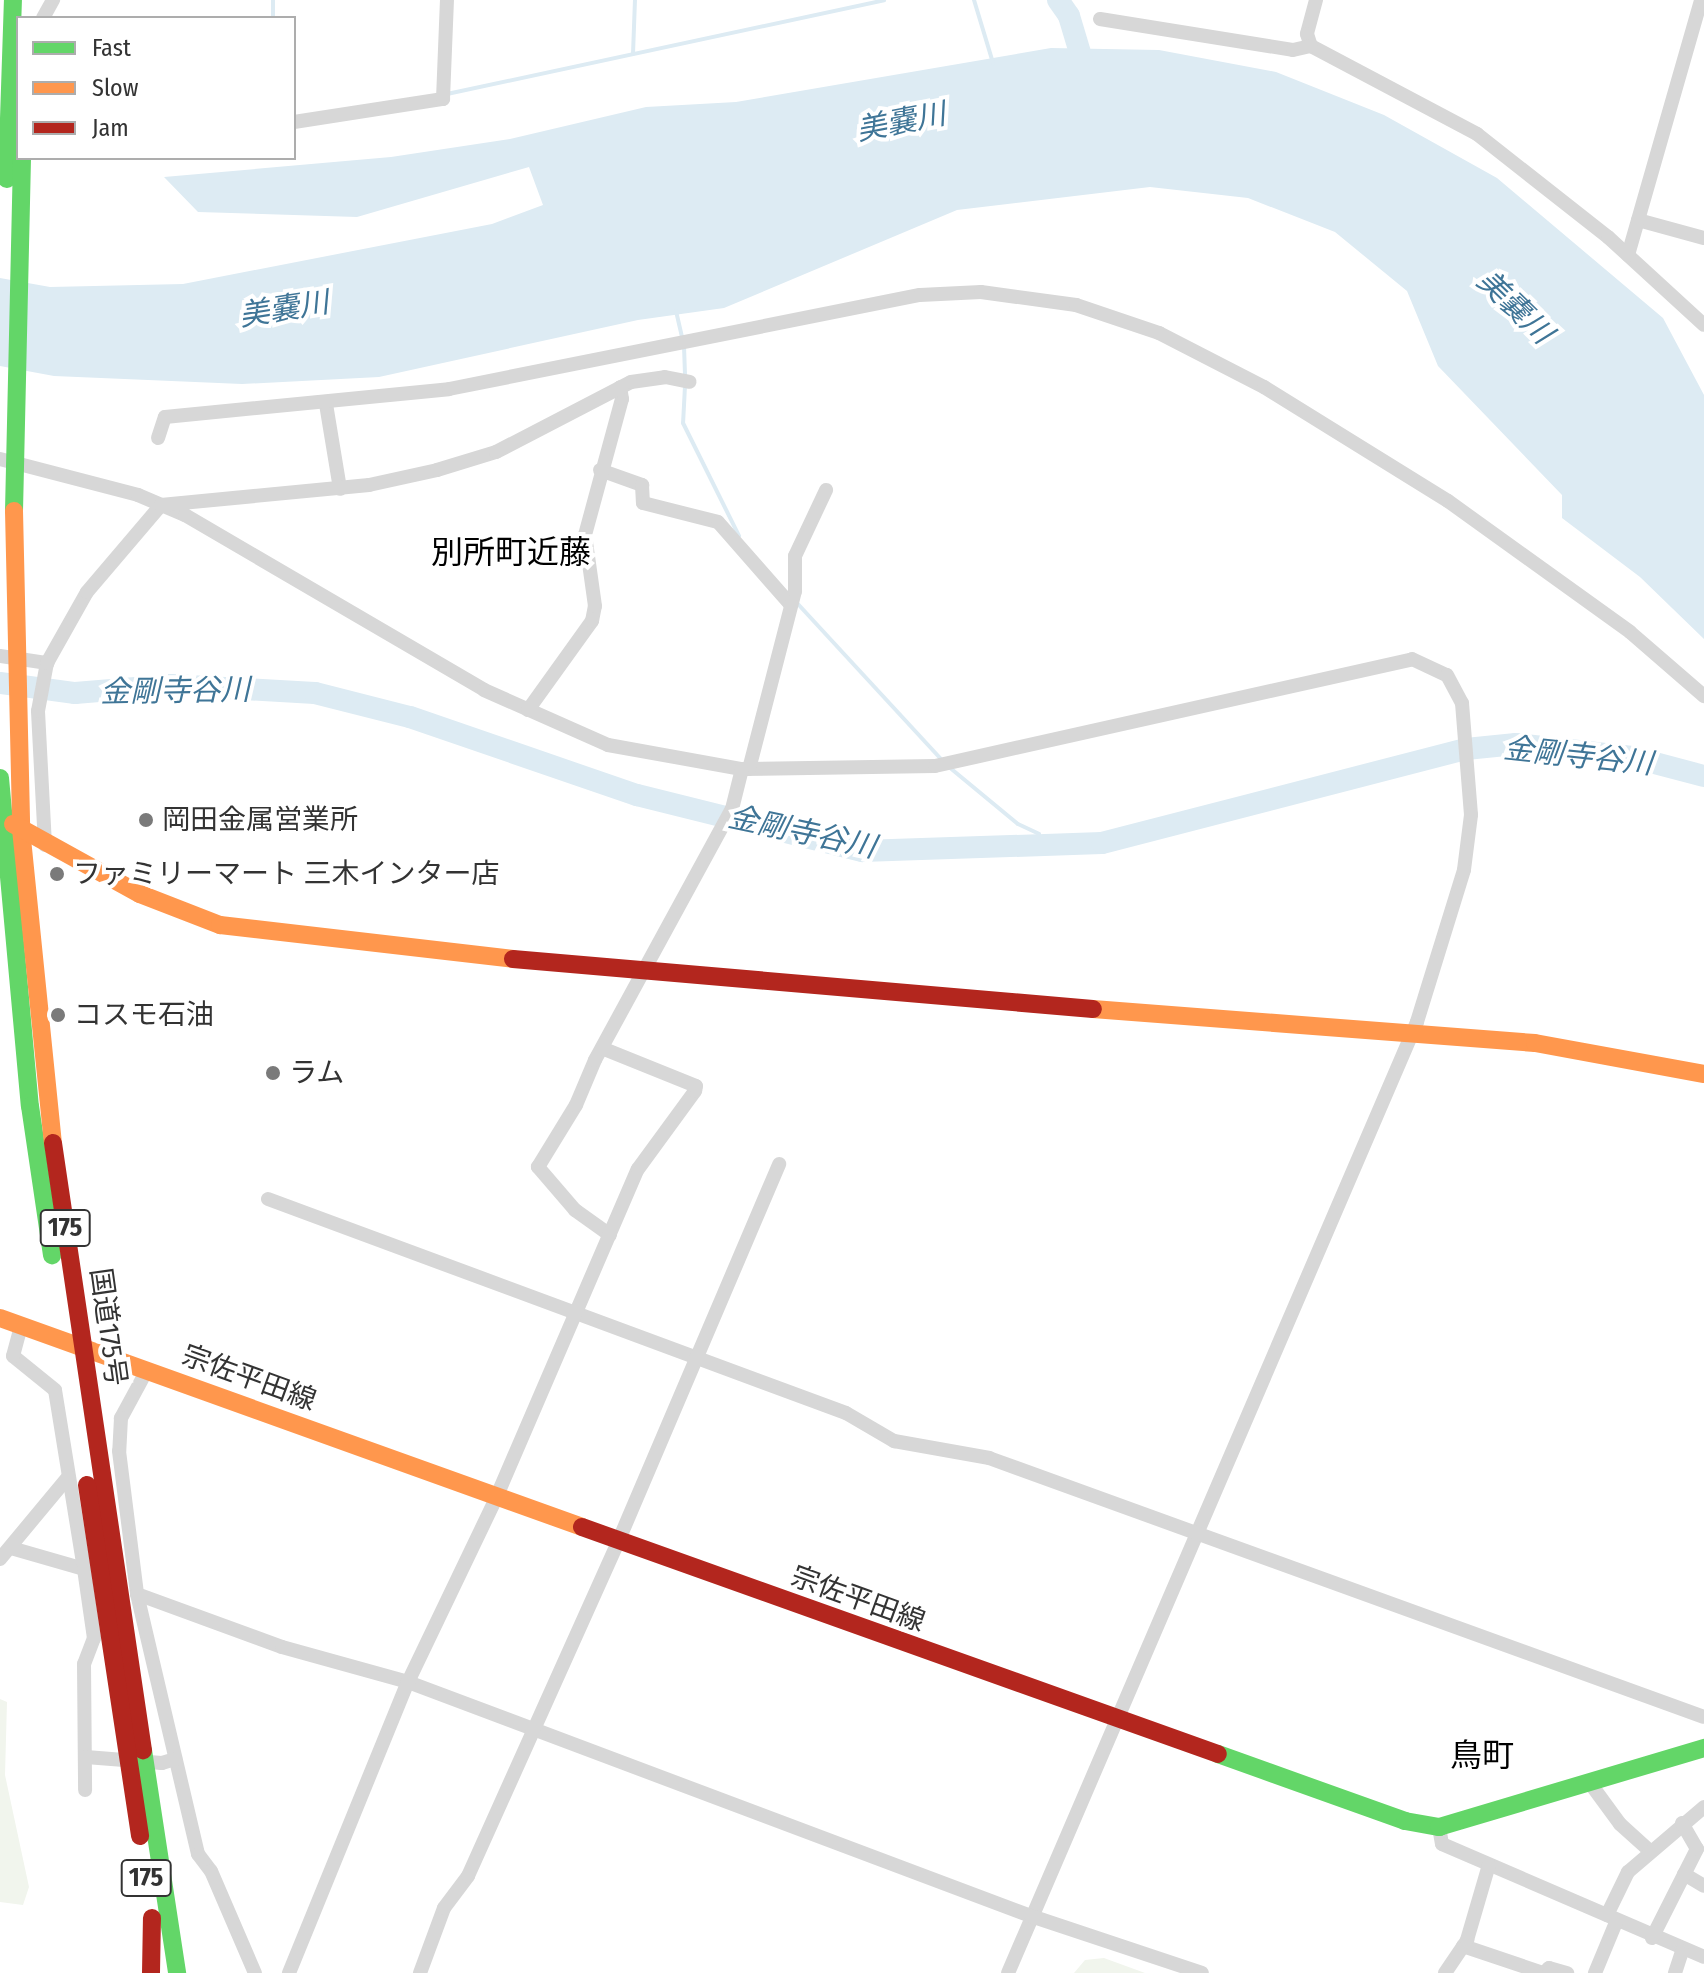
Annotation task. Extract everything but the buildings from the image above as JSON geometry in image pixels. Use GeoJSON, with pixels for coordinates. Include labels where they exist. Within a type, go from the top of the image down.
{"type":"FeatureCollection","features":[{"type":"Feature","properties":{"kind":"main road"},"geometry":{"type":"LineString","coordinates":[[0,369],[16,74]]}},
{"type":"Feature","properties":{"kind":"main road","name":"国道175号"},"geometry":{"type":"LineString","coordinates":[[22,160],[16,393],[7,459],[13,484],[15,717],[21,829],[73,1344]]}},
{"type":"Feature","properties":{"kind":"main road","name":"国道175号"},"geometry":{"type":"LineString","coordinates":[[0,778],[3,882],[30,1106],[73,1344],[133,1736],[177,1973]]}},
{"type":"Feature","properties":{"kind":"main road"},"geometry":{"type":"LineString","coordinates":[[1,816],[45,845],[140,894],[220,925],[415,950],[1408,1037],[1535,1043],[1704,1074]]}},
{"type":"Feature","properties":{"kind":"main road","name":"宗佐平田線"},"geometry":{"type":"LineString","coordinates":[[0,1318],[1116,1722],[1405,1821],[1439,1827],[1704,1748]]}},
{"type":"Feature","properties":{"kind":"main road","name":"国道175号"},"geometry":{"type":"LineString","coordinates":[[133,1736],[145,1759],[152,1918],[161,1973]]}},
{"type":"Feature","properties":{"kind":"main road"},"geometry":{"type":"LineString","coordinates":[[144,1786],[193,1973]]}},
{"type":"Feature","properties":{"kind":"main road"},"geometry":{"type":"LineString","coordinates":[[151,1973],[152,1918]]}},
{"type":"Feature","properties":{"kind":"street"},"geometry":{"type":"LineString","coordinates":[[296,122],[443,99],[447,0]]}},
{"type":"Feature","properties":{"kind":"street"},"geometry":{"type":"LineString","coordinates":[[1311,46],[1307,34],[1316,0]]}},
{"type":"Feature","properties":{"kind":"street"},"geometry":{"type":"LineString","coordinates":[[1628,255],[1701,0]]}},
{"type":"Feature","properties":{"kind":"street"},"geometry":{"type":"LineString","coordinates":[[1100,19],[1293,50],[1311,46],[1452,116],[1628,255],[1704,325]]}},
{"type":"Feature","properties":{"kind":"street"},"geometry":{"type":"LineString","coordinates":[[1638,220],[1704,238]]}},
{"type":"Feature","properties":{"kind":"street"},"geometry":{"type":"LineString","coordinates":[[158,438],[165,417],[326,404],[449,389],[920,295],[981,292],[1076,305],[1172,339],[1264,387],[1418,482],[1630,632],[1704,696]]}},
{"type":"Feature","properties":{"kind":"street"},"geometry":{"type":"LineString","coordinates":[[45,845],[38,711],[47,663],[87,592],[161,505],[340,489],[437,470],[496,452],[620,387],[665,377],[690,382]]}},
{"type":"Feature","properties":{"kind":"street"},"geometry":{"type":"LineString","coordinates":[[528,710],[592,621],[595,606],[585,535],[600,470],[622,399],[620,387]]}},
{"type":"Feature","properties":{"kind":"street"},"geometry":{"type":"LineString","coordinates":[[326,404],[340,489]]}},
{"type":"Feature","properties":{"kind":"street"},"geometry":{"type":"LineString","coordinates":[[7,459],[161,505],[310,585],[484,690],[608,745],[745,769],[935,766],[1412,659],[1447,675],[1462,703],[1471,778],[1464,870],[1408,1037],[1200,1536],[1008,1973]]}},
{"type":"Feature","properties":{"kind":"street"},"geometry":{"type":"LineString","coordinates":[[600,470],[642,485],[643,503],[718,522],[790,604]]}},
{"type":"Feature","properties":{"kind":"street"},"geometry":{"type":"LineString","coordinates":[[610,1235],[575,1210],[538,1167],[732,809],[790,604],[795,556],[826,490]]}},
{"type":"Feature","properties":{"kind":"street"},"geometry":{"type":"LineString","coordinates":[[0,656],[47,663]]}},
{"type":"Feature","properties":{"kind":"street"},"geometry":{"type":"LineString","coordinates":[[289,1973],[408,1682],[496,1498],[638,1169],[696,1086],[604,1049]]}},
{"type":"Feature","properties":{"kind":"street"},"geometry":{"type":"LineString","coordinates":[[420,1973],[444,1908],[468,1876],[531,1726],[618,1542],[779,1164]]}},
{"type":"Feature","properties":{"kind":"street"},"geometry":{"type":"LineString","coordinates":[[268,1199],[846,1413],[894,1441],[989,1458],[1704,1717]]}},
{"type":"Feature","properties":{"kind":"street"},"geometry":{"type":"LineString","coordinates":[[21,1326],[13,1356],[55,1390],[94,1638],[84,1664],[85,1790]]}},
{"type":"Feature","properties":{"kind":"street"},"geometry":{"type":"LineString","coordinates":[[147,1370],[121,1418],[119,1451],[137,1594],[198,1854],[211,1871],[255,1973]]}},
{"type":"Feature","properties":{"kind":"street"},"geometry":{"type":"LineString","coordinates":[[68,1477],[6,1554],[84,1569]]}},
{"type":"Feature","properties":{"kind":"street"},"geometry":{"type":"LineString","coordinates":[[137,1594],[282,1647],[408,1682],[1031,1916],[1202,1973]]}},
{"type":"Feature","properties":{"kind":"street"},"geometry":{"type":"LineString","coordinates":[[86,1757],[162,1763],[175,1759]]}},
{"type":"Feature","properties":{"kind":"street"},"geometry":{"type":"LineString","coordinates":[[1590,1783],[1620,1824],[1649,1850]]}},
{"type":"Feature","properties":{"kind":"street"},"geometry":{"type":"LineString","coordinates":[[1595,1973],[1628,1872],[1649,1850],[1704,1807]]}},
{"type":"Feature","properties":{"kind":"street"},"geometry":{"type":"LineString","coordinates":[[1652,1938],[1697,1849],[1682,1823]]}},
{"type":"Feature","properties":{"kind":"street"},"geometry":{"type":"LineString","coordinates":[[1439,1827],[1442,1844],[1682,1951],[1704,1957]]}},
{"type":"Feature","properties":{"kind":"street"},"geometry":{"type":"LineString","coordinates":[[1445,1973],[1463,1946],[1489,1865]]}},
{"type":"Feature","properties":{"kind":"street"},"geometry":{"type":"LineString","coordinates":[[1684,1874],[1704,1886]]}},
{"type":"Feature","properties":{"kind":"street"},"geometry":{"type":"LineString","coordinates":[[1463,1946],[1544,1973],[1549,1968],[1567,1973]]}},
{"type":"Feature","properties":{"kind":"street"},"geometry":{"type":"LineString","coordinates":[[1675,1973],[1682,1951]]}},
{"type":"Feature","properties":{"kind":"shaded area"},"geometry":{"type":"Polygon","coordinates":[[[0,1699],[7,1702],[5,1775],[29,1887],[23,1905],[0,1902],[0,1699]]]}},
{"type":"Feature","properties":{"kind":"shaded area"},"geometry":{"type":"Polygon","coordinates":[[[1104,1958],[1145,1973],[1074,1973],[1085,1960],[1104,1958]]]}},
{"type":"Feature","properties":{"kind":"water","name":"美嚢川"},"geometry":{"type":"Polygon","coordinates":[[[1051,48],[1159,50],[1276,72],[1384,115],[1497,178],[1663,318],[1704,395],[1704,639],[1640,577],[1562,518],[1562,495],[1438,366],[1407,291],[1335,232],[1248,198],[1150,187],[957,210],[724,308],[638,320],[379,377],[242,384],[54,376],[0,366],[0,278],[50,287],[183,284],[492,224],[543,205],[529,167],[357,217],[198,212],[164,177],[391,157],[510,139],[646,107],[736,102],[1051,48]]]}},
{"type":"Feature","properties":{"kind":"waterway"},"geometry":{"type":"LineString","coordinates":[[273,0],[273,16]]}},
{"type":"Feature","properties":{"kind":"waterway"},"geometry":{"type":"LineString","coordinates":[[633,54],[635,0]]}},
{"type":"Feature","properties":{"kind":"waterway"},"geometry":{"type":"LineString","coordinates":[[447,94],[884,0]]}},
{"type":"Feature","properties":{"kind":"waterway"},"geometry":{"type":"LineString","coordinates":[[974,0],[993,63]]}},
{"type":"Feature","properties":{"kind":"waterway"},"geometry":{"type":"LineString","coordinates":[[1058,0],[1069,16],[1087,76]]}},
{"type":"Feature","properties":{"kind":"waterway"},"geometry":{"type":"LineString","coordinates":[[676,311],[682,338]]}},
{"type":"Feature","properties":{"kind":"waterway"},"geometry":{"type":"LineString","coordinates":[[684,346],[685,377]]}},
{"type":"Feature","properties":{"kind":"waterway"},"geometry":{"type":"LineString","coordinates":[[685,386],[683,423],[739,536]]}},
{"type":"Feature","properties":{"kind":"waterway"},"geometry":{"type":"LineString","coordinates":[[797,603],[943,761]]}},
{"type":"Feature","properties":{"kind":"waterway","name":"金剛寺谷川"},"geometry":{"type":"LineString","coordinates":[[0,683],[75,693],[172,685],[315,693],[410,717],[637,795],[862,851],[1102,843],[1466,749],[1516,744],[1632,757],[1704,776]]}},
{"type":"Feature","properties":{"kind":"waterway"},"geometry":{"type":"LineString","coordinates":[[949,767],[1018,824],[1039,834],[1035,848]]}},
{"type":"Feature","properties":{"kind":"traffic: fast"},"geometry":{"type":"LineString","coordinates":[[7,179],[13,0]]}},
{"type":"Feature","properties":{"kind":"traffic: fast"},"geometry":{"type":"LineString","coordinates":[[14,511],[22,160]]}},
{"type":"Feature","properties":{"kind":"traffic: fast"},"geometry":{"type":"LineString","coordinates":[[0,778],[30,1106],[52,1255]]}},
{"type":"Feature","properties":{"kind":"traffic: fast"},"geometry":{"type":"LineString","coordinates":[[1218,1754],[1405,1821],[1439,1827],[1704,1748]]}},
{"type":"Feature","properties":{"kind":"traffic: fast"},"geometry":{"type":"LineString","coordinates":[[143,1750],[177,1973]]}},
{"type":"Feature","properties":{"kind":"traffic: slow"},"geometry":{"type":"LineString","coordinates":[[14,511],[21,829],[53,1143]]}},
{"type":"Feature","properties":{"kind":"traffic: slow"},"geometry":{"type":"LineString","coordinates":[[13,824],[140,894],[220,925],[513,959]]}},
{"type":"Feature","properties":{"kind":"traffic: slow"},"geometry":{"type":"LineString","coordinates":[[1093,1009],[1535,1043],[1704,1074]]}},
{"type":"Feature","properties":{"kind":"traffic: slow"},"geometry":{"type":"LineString","coordinates":[[0,1318],[582,1527]]}},
{"type":"Feature","properties":{"kind":"traffic: jam"},"geometry":{"type":"LineString","coordinates":[[513,959],[1093,1009]]}},
{"type":"Feature","properties":{"kind":"traffic: jam"},"geometry":{"type":"LineString","coordinates":[[53,1143],[143,1750]]}},
{"type":"Feature","properties":{"kind":"traffic: jam"},"geometry":{"type":"LineString","coordinates":[[87,1485],[140,1836]]}},
{"type":"Feature","properties":{"kind":"traffic: jam"},"geometry":{"type":"LineString","coordinates":[[582,1527],[1218,1754]]}},
{"type":"Feature","properties":{"kind":"traffic: jam"},"geometry":{"type":"LineString","coordinates":[[151,1973],[152,1918]]}},
{"type":"Feature","properties":{"kind":"place","name":"岡田金属営業所"},"geometry":{"type":"Point","coordinates":[146,820]}},
{"type":"Feature","properties":{"kind":"place","name":"ファミリーマート 三木インター店"},"geometry":{"type":"Point","coordinates":[57,874]}},
{"type":"Feature","properties":{"kind":"place","name":"コスモ石油"},"geometry":{"type":"Point","coordinates":[58,1015]}},
{"type":"Feature","properties":{"kind":"place","name":"ラム"},"geometry":{"type":"Point","coordinates":[273,1073]}},
{"type":"Feature","properties":{"kind":"district","name":"別所町近藤"},"geometry":{"type":"Point","coordinates":[511,552]}},
{"type":"Feature","properties":{"kind":"district","name":"鳥町"},"geometry":{"type":"Point","coordinates":[1482,1755]}}]}
